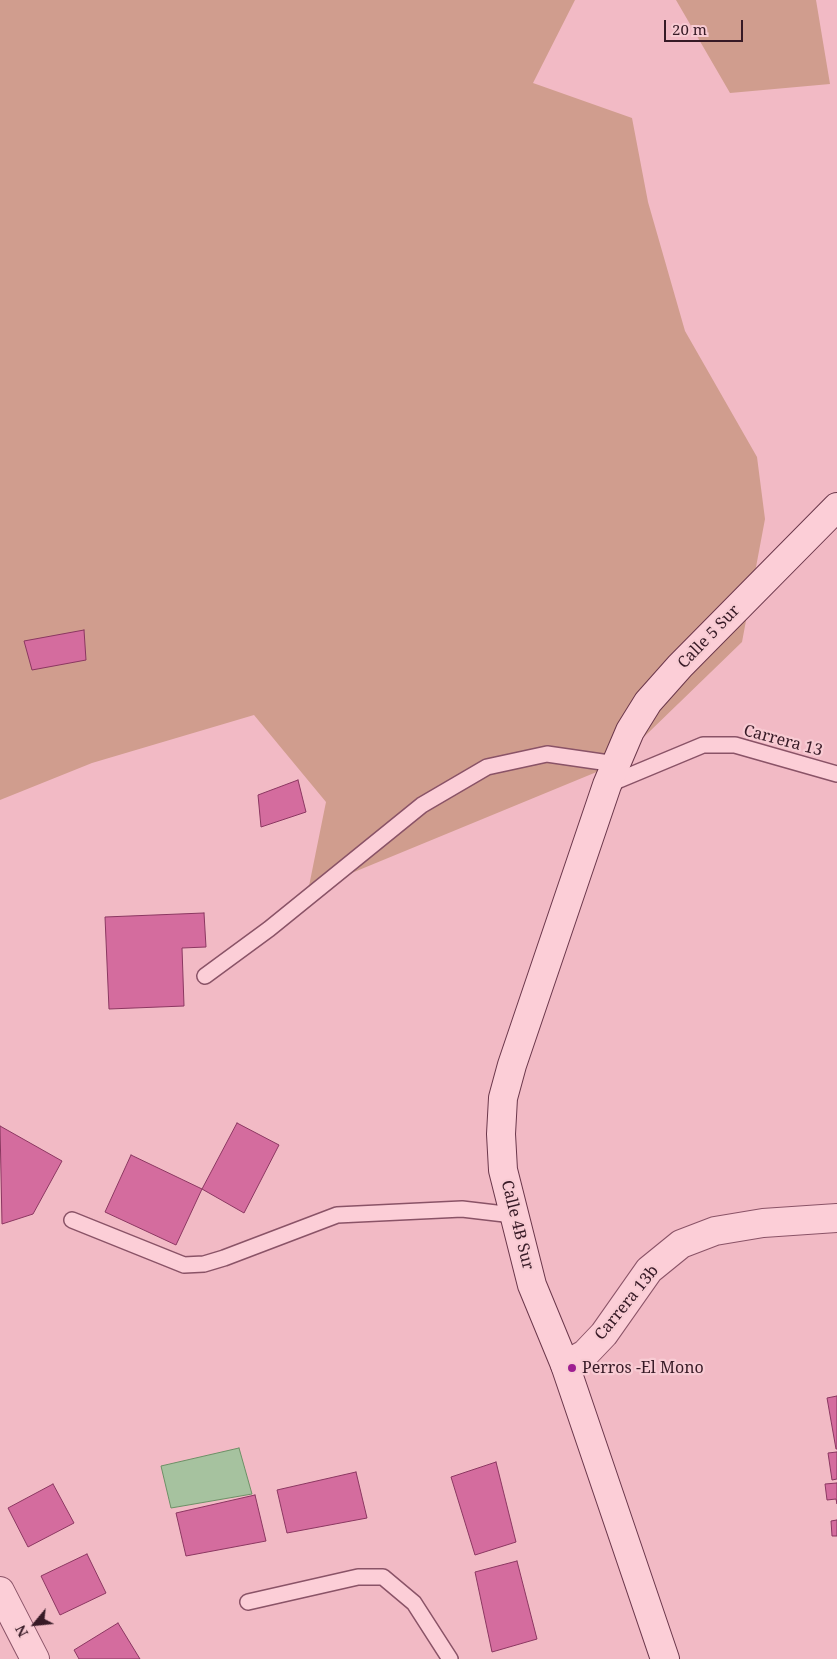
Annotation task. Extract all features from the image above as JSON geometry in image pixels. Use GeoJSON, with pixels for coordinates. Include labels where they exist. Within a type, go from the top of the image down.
{"type":"FeatureCollection","features":[{"type":"Feature","properties":{"kind":"street","name":"Calle 5 Sur"},"geometry":{"type":"LineString","coordinates":[[611,774],[630,731],[648,702],[680,666],[837,507]]}},
{"type":"Feature","properties":{"kind":"street","name":"Calle 4B Sur"},"geometry":{"type":"LineString","coordinates":[[611,774],[512,1065],[503,1098],[501,1134],[503,1170],[532,1285],[565,1366],[665,1659]]}},
{"type":"Feature","properties":{"kind":"street","name":"Carrera 13b"},"geometry":{"type":"LineString","coordinates":[[565,1366],[584,1354],[604,1334],[649,1270],[681,1244],[715,1231],[763,1223],[837,1218]]}},
{"type":"Feature","properties":{"kind":"street"},"geometry":{"type":"LineString","coordinates":[[0,1592],[35,1659]]}},
{"type":"Feature","properties":{"kind":"lane","name":"Carrera 13"},"geometry":{"type":"LineString","coordinates":[[611,774],[704,745],[736,745],[837,774]]}},
{"type":"Feature","properties":{"kind":"lane"},"geometry":{"type":"LineString","coordinates":[[205,976],[269,929],[422,805],[487,767],[547,754],[611,774]]}},
{"type":"Feature","properties":{"kind":"lane"},"geometry":{"type":"LineString","coordinates":[[72,1220],[184,1265],[204,1264],[224,1258],[338,1215],[462,1209],[513,1215]]}},
{"type":"Feature","properties":{"kind":"lane"},"geometry":{"type":"LineString","coordinates":[[248,1602],[358,1577],[383,1578],[397,1587],[414,1604],[450,1659]]}},
{"type":"Feature","properties":{"kind":"shaded area"},"geometry":{"type":"Polygon","coordinates":[[[0,0],[575,0],[533,83],[632,118],[648,202],[685,331],[757,457],[765,519],[742,642],[616,764],[308,891],[326,802],[254,715],[92,763],[0,800],[0,0]]]}},
{"type":"Feature","properties":{"kind":"shaded area"},"geometry":{"type":"Polygon","coordinates":[[[676,0],[816,0],[830,84],[730,93],[676,0]]]}},
{"type":"Feature","properties":{"kind":"shaded area"},"geometry":{"type":"Polygon","coordinates":[[[239,1448],[252,1494],[171,1508],[161,1466],[239,1448]]]}},
{"type":"Feature","properties":{"kind":"building"},"geometry":{"type":"Polygon","coordinates":[[[84,630],[86,660],[32,670],[24,641],[84,630]]]}},
{"type":"Feature","properties":{"kind":"building"},"geometry":{"type":"Polygon","coordinates":[[[298,780],[306,812],[261,827],[258,795],[298,780]]]}},
{"type":"Feature","properties":{"kind":"building"},"geometry":{"type":"Polygon","coordinates":[[[204,913],[206,947],[182,948],[184,1006],[109,1009],[105,917],[204,913]]]}},
{"type":"Feature","properties":{"kind":"building"},"geometry":{"type":"Polygon","coordinates":[[[237,1123],[279,1145],[244,1213],[202,1189],[237,1123]]]}},
{"type":"Feature","properties":{"kind":"building"},"geometry":{"type":"Polygon","coordinates":[[[0,1126],[62,1161],[33,1214],[2,1224],[0,1126]]]}},
{"type":"Feature","properties":{"kind":"building"},"geometry":{"type":"Polygon","coordinates":[[[131,1155],[202,1189],[176,1245],[105,1212],[131,1155]]]}},
{"type":"Feature","properties":{"kind":"building"},"geometry":{"type":"Polygon","coordinates":[[[837,1396],[837,1449],[836,1449],[827,1398],[837,1396]]]}},
{"type":"Feature","properties":{"kind":"building"},"geometry":{"type":"Polygon","coordinates":[[[837,1452],[837,1479],[832,1480],[828,1453],[837,1452]]]}},
{"type":"Feature","properties":{"kind":"building"},"geometry":{"type":"Polygon","coordinates":[[[496,1462],[516,1542],[475,1555],[451,1477],[496,1462]]]}},
{"type":"Feature","properties":{"kind":"building"},"geometry":{"type":"Polygon","coordinates":[[[356,1472],[367,1518],[287,1533],[277,1490],[356,1472]]]}},
{"type":"Feature","properties":{"kind":"building"},"geometry":{"type":"Polygon","coordinates":[[[837,1483],[837,1504],[836,1499],[827,1500],[825,1484],[837,1483]]]}},
{"type":"Feature","properties":{"kind":"building"},"geometry":{"type":"Polygon","coordinates":[[[53,1484],[74,1523],[28,1547],[8,1508],[53,1484]]]}},
{"type":"Feature","properties":{"kind":"building"},"geometry":{"type":"Polygon","coordinates":[[[255,1495],[266,1541],[186,1556],[176,1513],[255,1495]]]}},
{"type":"Feature","properties":{"kind":"building"},"geometry":{"type":"Polygon","coordinates":[[[837,1520],[837,1536],[832,1536],[831,1521],[837,1520]]]}},
{"type":"Feature","properties":{"kind":"building"},"geometry":{"type":"Polygon","coordinates":[[[87,1554],[106,1593],[60,1615],[41,1576],[87,1554]]]}},
{"type":"Feature","properties":{"kind":"building"},"geometry":{"type":"Polygon","coordinates":[[[517,1561],[537,1639],[492,1652],[475,1572],[517,1561]]]}},
{"type":"Feature","properties":{"kind":"building"},"geometry":{"type":"Polygon","coordinates":[[[118,1623],[140,1659],[79,1659],[74,1650],[118,1623]]]}},
{"type":"Feature","properties":{"kind":"place","name":"Perros -El Mono"},"geometry":{"type":"Point","coordinates":[572,1368]}}]}
